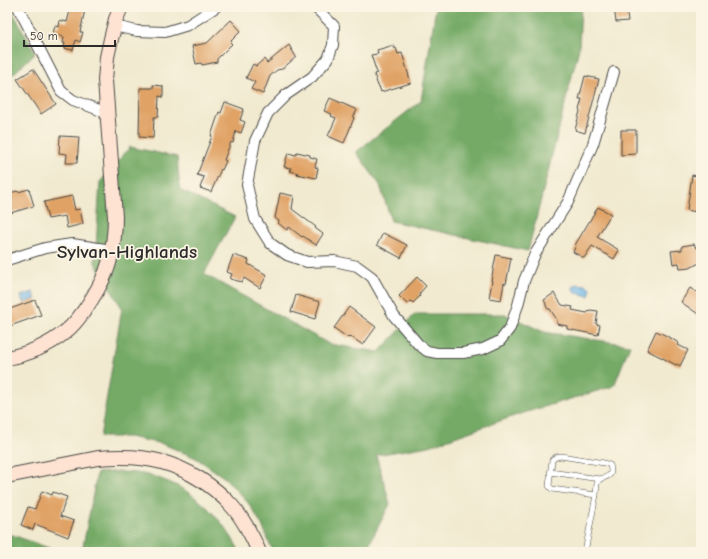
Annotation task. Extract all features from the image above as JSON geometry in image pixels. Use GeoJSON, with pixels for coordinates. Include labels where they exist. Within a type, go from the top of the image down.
{"type":"FeatureCollection","features":[{"type":"Feature","properties":{"kind":"main road"},"geometry":{"type":"LineString","coordinates":[[7,358],[41,348],[67,331],[78,320],[94,296],[109,264],[115,233],[115,217],[105,80],[110,39],[121,7]]}},
{"type":"Feature","properties":{"kind":"main road"},"geometry":{"type":"LineString","coordinates":[[7,476],[98,458],[134,457],[160,461],[194,476],[217,491],[238,515],[253,537],[259,552]]}},
{"type":"Feature","properties":{"kind":"street"},"geometry":{"type":"LineString","coordinates":[[18,7],[61,90],[73,100],[107,113]]}},
{"type":"Feature","properties":{"kind":"street"},"geometry":{"type":"LineString","coordinates":[[114,26],[137,31],[165,32],[188,25],[216,7]]}},
{"type":"Feature","properties":{"kind":"street"},"geometry":{"type":"LineString","coordinates":[[313,7],[317,9],[334,26],[333,45],[328,59],[312,77],[286,95],[268,113],[255,141],[247,185],[254,219],[270,243],[287,255],[307,262],[334,261],[357,266],[372,277],[394,316],[426,351],[437,353],[463,352],[483,349],[500,341],[510,328],[524,281],[535,254],[568,202],[594,144],[614,72]]}},
{"type":"Feature","properties":{"kind":"street"},"geometry":{"type":"LineString","coordinates":[[7,260],[45,248],[72,244],[112,250]]}},
{"type":"Feature","properties":{"kind":"lane"},"geometry":{"type":"LineString","coordinates":[[550,472],[600,479],[610,475],[610,465],[561,456],[552,460],[550,472],[549,486],[552,489],[596,495]]}},
{"type":"Feature","properties":{"kind":"lane"},"geometry":{"type":"LineString","coordinates":[[585,552],[597,483],[600,479]]}},
{"type":"Feature","properties":{"kind":"green space"},"geometry":{"type":"Polygon","coordinates":[[[7,7],[10,7],[35,53],[7,80],[7,7]]]}},
{"type":"Feature","properties":{"kind":"green space"},"geometry":{"type":"Polygon","coordinates":[[[436,7],[581,7],[579,48],[528,251],[391,221],[380,185],[356,152],[421,101],[436,7]]]}},
{"type":"Feature","properties":{"kind":"green space"},"geometry":{"type":"Polygon","coordinates":[[[130,147],[177,157],[180,190],[235,217],[204,274],[329,344],[379,352],[415,314],[505,314],[544,332],[630,345],[614,386],[517,415],[429,446],[376,455],[390,504],[365,552],[273,552],[262,525],[249,504],[225,478],[196,458],[163,444],[129,437],[100,437],[122,308],[95,263],[100,182],[130,147]]]}},
{"type":"Feature","properties":{"kind":"green space"},"geometry":{"type":"Polygon","coordinates":[[[97,473],[137,473],[154,477],[185,490],[211,511],[222,523],[240,552],[82,552],[97,473]]]}},
{"type":"Feature","properties":{"kind":"green space"},"geometry":{"type":"Polygon","coordinates":[[[7,533],[60,552],[7,552],[7,533]]]}},
{"type":"Feature","properties":{"kind":"water"},"geometry":{"type":"Polygon","coordinates":[[[578,284],[591,288],[589,296],[574,292],[574,286],[578,284]]]}},
{"type":"Feature","properties":{"kind":"water"},"geometry":{"type":"Polygon","coordinates":[[[33,292],[36,299],[23,303],[21,296],[33,292]]]}},
{"type":"Feature","properties":{"kind":"building"},"geometry":{"type":"Polygon","coordinates":[[[71,7],[83,7],[83,10],[85,10],[80,32],[83,32],[80,42],[76,40],[73,50],[64,48],[64,37],[53,33],[55,26],[59,27],[60,20],[67,22],[71,7]]]}},
{"type":"Feature","properties":{"kind":"building"},"geometry":{"type":"Polygon","coordinates":[[[614,7],[626,7],[628,21],[616,22],[614,7]]]}},
{"type":"Feature","properties":{"kind":"building"},"geometry":{"type":"Polygon","coordinates":[[[231,20],[241,31],[230,42],[232,44],[217,59],[217,62],[202,65],[201,63],[196,64],[192,46],[207,43],[231,20]]]}},
{"type":"Feature","properties":{"kind":"building"},"geometry":{"type":"Polygon","coordinates":[[[289,45],[296,57],[282,69],[277,70],[270,76],[263,94],[251,89],[255,82],[246,78],[253,64],[256,66],[264,59],[267,63],[289,45]]]}},
{"type":"Feature","properties":{"kind":"building"},"geometry":{"type":"Polygon","coordinates":[[[394,45],[394,48],[396,48],[398,54],[402,53],[411,83],[381,92],[374,74],[377,73],[371,55],[378,54],[377,50],[394,45]]]}},
{"type":"Feature","properties":{"kind":"building"},"geometry":{"type":"Polygon","coordinates":[[[33,69],[56,104],[41,114],[17,79],[33,69]]]}},
{"type":"Feature","properties":{"kind":"building"},"geometry":{"type":"Polygon","coordinates":[[[585,76],[599,79],[585,133],[575,130],[582,99],[579,99],[585,76]]]}},
{"type":"Feature","properties":{"kind":"building"},"geometry":{"type":"Polygon","coordinates":[[[153,85],[163,86],[163,97],[159,96],[158,117],[154,117],[153,138],[139,137],[140,88],[153,88],[153,85]]]}},
{"type":"Feature","properties":{"kind":"building"},"geometry":{"type":"Polygon","coordinates":[[[330,98],[357,110],[344,143],[328,136],[336,118],[331,116],[332,114],[324,111],[330,98]]]}},
{"type":"Feature","properties":{"kind":"building"},"geometry":{"type":"Polygon","coordinates":[[[225,102],[244,109],[240,120],[245,122],[241,133],[236,131],[233,143],[231,142],[224,160],[226,161],[211,192],[200,188],[204,177],[197,175],[212,136],[219,112],[221,113],[225,102]]]}},
{"type":"Feature","properties":{"kind":"building"},"geometry":{"type":"Polygon","coordinates":[[[621,130],[636,130],[636,154],[621,155],[621,130]]]}},
{"type":"Feature","properties":{"kind":"building"},"geometry":{"type":"Polygon","coordinates":[[[60,136],[79,137],[77,163],[66,163],[67,154],[59,153],[60,136]]]}},
{"type":"Feature","properties":{"kind":"building"},"geometry":{"type":"Polygon","coordinates":[[[297,152],[310,155],[310,157],[317,159],[315,167],[318,168],[316,178],[297,174],[298,173],[290,171],[291,168],[284,167],[288,153],[296,155],[297,152]]]}},
{"type":"Feature","properties":{"kind":"building"},"geometry":{"type":"Polygon","coordinates":[[[692,175],[701,177],[701,213],[687,210],[692,175]]]}},
{"type":"Feature","properties":{"kind":"building"},"geometry":{"type":"Polygon","coordinates":[[[29,189],[34,206],[7,214],[7,194],[29,189]]]}},
{"type":"Feature","properties":{"kind":"building"},"geometry":{"type":"Polygon","coordinates":[[[280,193],[294,196],[292,209],[323,234],[316,245],[289,227],[287,230],[278,223],[279,221],[275,218],[280,193]]]}},
{"type":"Feature","properties":{"kind":"building"},"geometry":{"type":"Polygon","coordinates":[[[72,196],[75,210],[80,209],[83,224],[67,228],[65,216],[48,219],[44,202],[72,196]]]}},
{"type":"Feature","properties":{"kind":"building"},"geometry":{"type":"Polygon","coordinates":[[[598,207],[611,214],[597,237],[619,250],[614,259],[592,246],[584,258],[573,252],[575,245],[598,207]]]}},
{"type":"Feature","properties":{"kind":"building"},"geometry":{"type":"Polygon","coordinates":[[[383,233],[407,245],[401,258],[377,245],[383,233]]]}},
{"type":"Feature","properties":{"kind":"building"},"geometry":{"type":"Polygon","coordinates":[[[694,244],[696,248],[701,245],[701,262],[690,268],[680,269],[679,263],[673,264],[671,251],[682,250],[682,246],[694,244]]]}},
{"type":"Feature","properties":{"kind":"building"},"geometry":{"type":"Polygon","coordinates":[[[233,255],[249,260],[248,264],[267,275],[260,288],[244,278],[242,282],[230,279],[232,274],[227,272],[233,255]]]}},
{"type":"Feature","properties":{"kind":"building"},"geometry":{"type":"Polygon","coordinates":[[[496,255],[511,258],[501,300],[489,298],[496,255]]]}},
{"type":"Feature","properties":{"kind":"building"},"geometry":{"type":"Polygon","coordinates":[[[417,277],[426,286],[419,294],[420,296],[413,303],[411,301],[407,304],[399,296],[417,277]]]}},
{"type":"Feature","properties":{"kind":"building"},"geometry":{"type":"Polygon","coordinates":[[[690,288],[701,295],[701,316],[681,302],[690,288]]]}},
{"type":"Feature","properties":{"kind":"building"},"geometry":{"type":"Polygon","coordinates":[[[554,293],[562,305],[573,307],[572,310],[587,313],[590,310],[598,311],[596,324],[600,325],[598,335],[567,329],[567,326],[557,324],[557,320],[550,309],[546,306],[544,300],[554,293]]]}},
{"type":"Feature","properties":{"kind":"building"},"geometry":{"type":"Polygon","coordinates":[[[296,295],[320,302],[315,319],[291,312],[296,295]]]}},
{"type":"Feature","properties":{"kind":"building"},"geometry":{"type":"Polygon","coordinates":[[[35,300],[41,315],[7,327],[7,310],[35,300]]]}},
{"type":"Feature","properties":{"kind":"building"},"geometry":{"type":"Polygon","coordinates":[[[349,307],[376,327],[363,345],[350,336],[348,338],[334,328],[349,307]]]}},
{"type":"Feature","properties":{"kind":"building"},"geometry":{"type":"Polygon","coordinates":[[[656,331],[679,343],[678,345],[688,350],[680,366],[647,350],[656,331]]]}},
{"type":"Feature","properties":{"kind":"building"},"geometry":{"type":"Polygon","coordinates":[[[42,491],[52,495],[53,492],[67,497],[60,516],[74,521],[68,537],[35,524],[33,530],[21,525],[28,507],[35,509],[42,491]]]}},
{"type":"Feature","properties":{"kind":"district","name":"Sylvan-Highlands"},"geometry":{"type":"Point","coordinates":[127,252]}}]}
